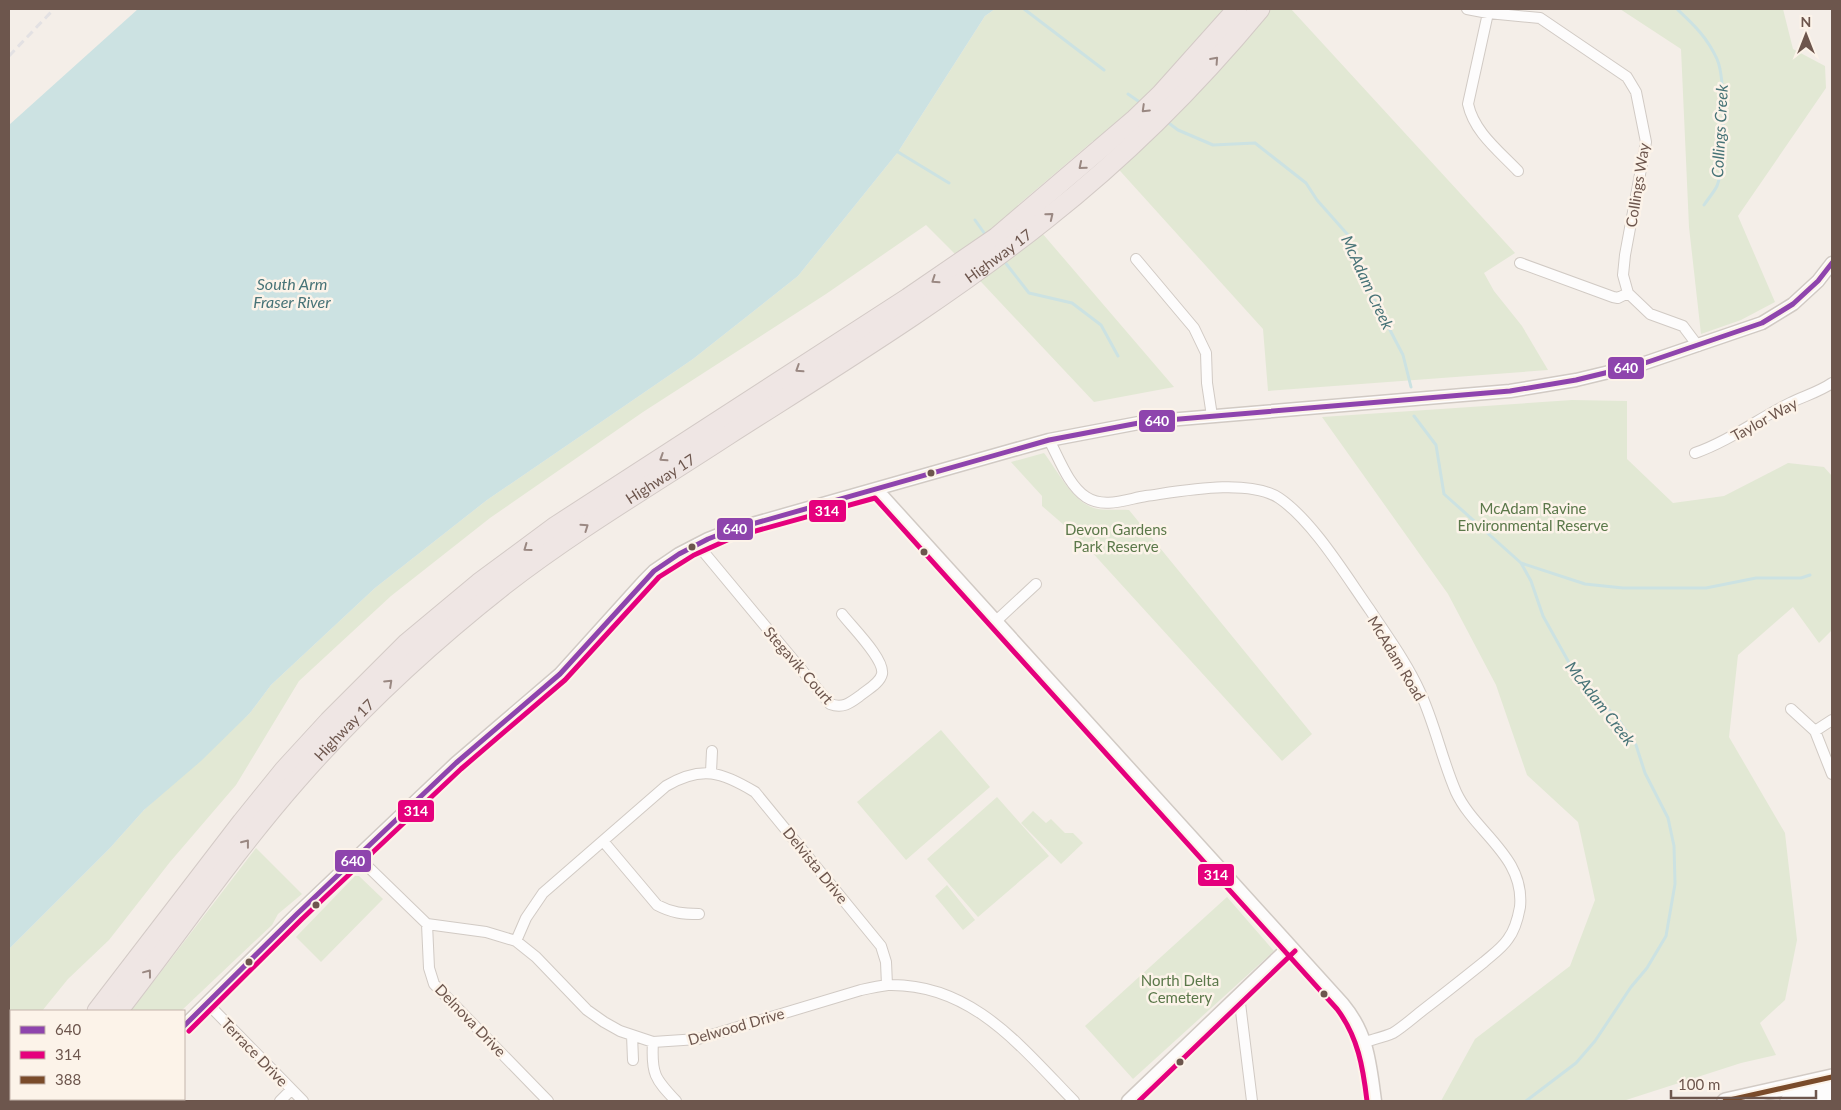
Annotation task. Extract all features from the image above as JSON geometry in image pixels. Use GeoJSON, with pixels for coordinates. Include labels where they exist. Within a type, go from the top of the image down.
{"type":"FeatureCollection","features":[{"type":"Feature","properties":{"kind":"highway","name":"Highway 17"},"geometry":{"type":"LineString","coordinates":[[1176,90],[1238,9]]}},
{"type":"Feature","properties":{"kind":"highway","name":"Highway 17"},"geometry":{"type":"LineString","coordinates":[[119,1010],[220,876],[297,780],[375,696],[434,642],[507,584],[592,522],[808,384],[1004,241],[1056,211],[1125,140],[1260,9]]}},
{"type":"Feature","properties":{"kind":"highway","name":"Highway 17"},"geometry":{"type":"LineString","coordinates":[[98,1010],[236,829],[284,770],[329,721],[407,643],[479,583],[556,526],[884,314],[982,257]]}},
{"type":"Feature","properties":{"kind":"main road"},"geometry":{"type":"LineString","coordinates":[[1725,1101],[1832,1078]]}},
{"type":"Feature","properties":{"kind":"main road"},"geometry":{"type":"LineString","coordinates":[[1788,1101],[1832,1092]]}},
{"type":"Feature","properties":{"kind":"street","name":"Collings Way"},"geometry":{"type":"LineString","coordinates":[[1467,9],[1540,18],[1627,77],[1636,92],[1646,142],[1625,255],[1623,275],[1628,293]]}},
{"type":"Feature","properties":{"kind":"street"},"geometry":{"type":"LineString","coordinates":[[1488,13],[1468,104],[1470,116],[1476,126],[1518,171]]}},
{"type":"Feature","properties":{"kind":"street"},"geometry":{"type":"LineString","coordinates":[[1136,259],[1194,328],[1206,353],[1207,383],[1212,416]]}},
{"type":"Feature","properties":{"kind":"street"},"geometry":{"type":"LineString","coordinates":[[185,1025],[297,914],[456,763],[560,674],[654,572],[697,544],[731,530],[1049,440],[1144,422],[1510,391],[1576,380],[1642,364],[1762,323],[1793,304],[1818,281],[1832,263]]}},
{"type":"Feature","properties":{"kind":"street"},"geometry":{"type":"LineString","coordinates":[[1520,264],[1613,297],[1618,298],[1628,293],[1650,314],[1682,326],[1698,346]]}},
{"type":"Feature","properties":{"kind":"street"},"geometry":{"type":"LineString","coordinates":[[1828,386],[1832,396]]}},
{"type":"Feature","properties":{"kind":"street","name":"Taylor Way"},"geometry":{"type":"LineString","coordinates":[[1695,453],[1716,446],[1790,402],[1828,386]]}},
{"type":"Feature","properties":{"kind":"street","name":"McAdam Road"},"geometry":{"type":"LineString","coordinates":[[1049,440],[1077,489],[1086,498],[1099,502],[1114,503],[1162,494],[1231,487],[1262,491],[1276,497],[1301,517],[1337,562],[1416,684],[1456,792],[1467,809],[1510,862],[1518,884],[1520,906],[1515,926],[1501,948],[1393,1033],[1365,1042]]}},
{"type":"Feature","properties":{"kind":"street"},"geometry":{"type":"LineString","coordinates":[[877,490],[1348,1010],[1365,1042],[1370,1061],[1375,1101]]}},
{"type":"Feature","properties":{"kind":"street","name":"Stegavik Court"},"geometry":{"type":"LineString","coordinates":[[697,544],[830,704],[837,707],[849,704],[880,680],[882,673],[880,660],[842,614]]}},
{"type":"Feature","properties":{"kind":"street"},"geometry":{"type":"LineString","coordinates":[[995,622],[1036,584]]}},
{"type":"Feature","properties":{"kind":"street"},"geometry":{"type":"LineString","coordinates":[[1791,709],[1815,731],[1832,774]]}},
{"type":"Feature","properties":{"kind":"street"},"geometry":{"type":"LineString","coordinates":[[1815,731],[1832,720]]}},
{"type":"Feature","properties":{"kind":"street"},"geometry":{"type":"LineString","coordinates":[[711,772],[712,751]]}},
{"type":"Feature","properties":{"kind":"street","name":"Delvista Drive"},"geometry":{"type":"LineString","coordinates":[[516,941],[526,918],[542,893],[666,786],[678,779],[711,772],[735,780],[755,792],[882,946],[886,962],[887,985]]}},
{"type":"Feature","properties":{"kind":"street"},"geometry":{"type":"LineString","coordinates":[[603,841],[657,905],[669,912],[699,914]]}},
{"type":"Feature","properties":{"kind":"street"},"geometry":{"type":"LineString","coordinates":[[358,857],[427,924]]}},
{"type":"Feature","properties":{"kind":"street","name":"Delwood Drive"},"geometry":{"type":"LineString","coordinates":[[427,924],[486,932],[516,941],[536,957],[587,1010],[604,1022],[653,1042],[680,1042],[698,1039],[861,990],[887,985],[931,991],[954,998],[989,1018],[1074,1101]]}},
{"type":"Feature","properties":{"kind":"street","name":"Delnova Drive"},"geometry":{"type":"LineString","coordinates":[[427,924],[429,968],[434,984],[548,1101]]}},
{"type":"Feature","properties":{"kind":"street"},"geometry":{"type":"LineString","coordinates":[[1128,1101],[1290,946]]}},
{"type":"Feature","properties":{"kind":"street"},"geometry":{"type":"LineString","coordinates":[[1239,995],[1252,1101]]}},
{"type":"Feature","properties":{"kind":"street","name":"Terrace Drive"},"geometry":{"type":"LineString","coordinates":[[208,1003],[303,1101]]}},
{"type":"Feature","properties":{"kind":"street"},"geometry":{"type":"LineString","coordinates":[[632,1035],[633,1060]]}},
{"type":"Feature","properties":{"kind":"street"},"geometry":{"type":"LineString","coordinates":[[653,1042],[654,1074],[676,1101]]}},
{"type":"Feature","properties":{"kind":"street"},"geometry":{"type":"LineString","coordinates":[[280,1101],[291,1090]]}},
{"type":"Feature","properties":{"kind":"green space"},"geometry":{"type":"Polygon","coordinates":[[[995,9],[1291,9],[1515,253],[1484,273],[1494,291],[1522,326],[1548,370],[1268,391],[1263,329],[1093,141],[1018,205],[1174,387],[1094,402],[926,225],[826,294],[643,412],[490,518],[391,596],[299,681],[236,785],[170,862],[109,940],[68,979],[43,1010],[10,1010],[9,1054],[9,949],[110,848],[144,810],[250,713],[271,685],[375,588],[487,500],[693,359],[798,276],[898,152],[985,16],[995,9]]]}},
{"type":"Feature","properties":{"kind":"green space"},"geometry":{"type":"Polygon","coordinates":[[[1620,9],[1783,9],[1793,49],[1825,66],[1826,88],[1738,216],[1775,302],[1741,320],[1701,334],[1689,227],[1681,49],[1620,9]]]}},
{"type":"Feature","properties":{"kind":"green space","name":"McAdam Ravine Environmental Reserve"},"geometry":{"type":"Polygon","coordinates":[[[1572,400],[1627,401],[1627,459],[1673,503],[1724,496],[1788,463],[1824,467],[1832,476],[1832,630],[1819,643],[1793,607],[1738,655],[1729,737],[1785,833],[1797,940],[1785,1000],[1760,1023],[1776,1055],[1741,1063],[1623,1101],[1441,1101],[1475,1039],[1570,966],[1595,900],[1578,822],[1527,775],[1496,685],[1448,594],[1322,417],[1572,400]]]}},
{"type":"Feature","properties":{"kind":"green space","name":"Devon Gardens Park Reserve"},"geometry":{"type":"Polygon","coordinates":[[[1044,453],[1072,492],[1086,505],[1098,509],[1129,510],[1312,734],[1282,761],[1079,538],[1042,506],[1042,496],[1011,462],[1044,453]]]}},
{"type":"Feature","properties":{"kind":"green space"},"geometry":{"type":"Polygon","coordinates":[[[941,730],[990,787],[906,860],[857,802],[941,730]]]}},
{"type":"Feature","properties":{"kind":"green space"},"geometry":{"type":"Polygon","coordinates":[[[997,797],[1049,856],[978,917],[927,859],[997,797]]]}},
{"type":"Feature","properties":{"kind":"green space"},"geometry":{"type":"Polygon","coordinates":[[[1033,811],[1046,823],[1051,819],[1065,833],[1073,833],[1083,843],[1061,864],[1021,823],[1033,811]]]}},
{"type":"Feature","properties":{"kind":"green space"},"geometry":{"type":"Polygon","coordinates":[[[256,848],[302,894],[278,914],[272,925],[182,1010],[132,1010],[256,848]]]}},
{"type":"Feature","properties":{"kind":"green space"},"geometry":{"type":"Polygon","coordinates":[[[355,876],[359,876],[383,899],[321,962],[296,937],[355,876]]]}},
{"type":"Feature","properties":{"kind":"green space"},"geometry":{"type":"Polygon","coordinates":[[[947,885],[975,920],[963,930],[935,896],[947,885]]]}},
{"type":"Feature","properties":{"kind":"green space","name":"North Delta Cemetery"},"geometry":{"type":"Polygon","coordinates":[[[1227,897],[1274,951],[1133,1079],[1085,1026],[1227,897]]]}},
{"type":"Feature","properties":{"kind":"water","name":"South Arm Fraser River"},"geometry":{"type":"Polygon","coordinates":[[[138,9],[995,9],[985,16],[898,152],[798,276],[693,359],[487,500],[375,588],[271,685],[250,713],[201,761],[144,810],[110,848],[9,949],[9,125],[138,9]]]}},
{"type":"Feature","properties":{"kind":"waterway","name":"McAdam Creek"},"geometry":{"type":"LineString","coordinates":[[1024,9],[1104,70]]}},
{"type":"Feature","properties":{"kind":"waterway","name":"Collings Creek"},"geometry":{"type":"LineString","coordinates":[[1677,9],[1704,38],[1713,51],[1720,69],[1723,103],[1722,161],[1717,186],[1704,205]]}},
{"type":"Feature","properties":{"kind":"waterway","name":"McAdam Creek"},"geometry":{"type":"LineString","coordinates":[[1128,94],[1141,103]]}},
{"type":"Feature","properties":{"kind":"waterway","name":"McAdam Creek"},"geometry":{"type":"LineString","coordinates":[[1166,121],[1178,130],[1213,145],[1255,143],[1306,183],[1317,200],[1348,235],[1367,286],[1403,355],[1411,387]]}},
{"type":"Feature","properties":{"kind":"waterway"},"geometry":{"type":"LineString","coordinates":[[898,152],[949,183]]}},
{"type":"Feature","properties":{"kind":"waterway"},"geometry":{"type":"LineString","coordinates":[[975,220],[987,237]]}},
{"type":"Feature","properties":{"kind":"waterway"},"geometry":{"type":"LineString","coordinates":[[1004,261],[1029,293],[1072,303],[1101,325],[1118,356]]}},
{"type":"Feature","properties":{"kind":"waterway","name":"McAdam Creek"},"geometry":{"type":"LineString","coordinates":[[1414,416],[1436,445],[1444,494],[1521,563],[1531,581],[1543,616],[1572,668],[1620,722],[1636,745],[1645,773],[1668,818],[1674,846],[1675,884],[1666,936],[1647,968],[1631,987],[1595,1041],[1576,1063],[1526,1101]]}},
{"type":"Feature","properties":{"kind":"waterway"},"geometry":{"type":"LineString","coordinates":[[1521,563],[1585,584],[1623,588],[1706,588],[1756,578],[1801,578],[1810,575]]}},
{"type":"Feature","properties":{"kind":"railway"},"geometry":{"type":"LineString","coordinates":[[9,56],[54,9]]}},
{"type":"Feature","properties":{"kind":"transit line","name":"640"},"geometry":{"type":"LineString","coordinates":[[185,1025],[297,914],[456,763],[560,674],[654,571],[679,554],[708,539],[731,530],[1049,440],[1144,422],[1510,391],[1576,380],[1642,364],[1762,323],[1793,304],[1818,281],[1832,263]]}},
{"type":"Feature","properties":{"kind":"transit line","name":"314"},"geometry":{"type":"LineString","coordinates":[[189,1031],[302,919],[461,769],[565,680],[659,577],[694,555],[734,537],[875,498],[1337,1009],[1355,1041],[1364,1076],[1367,1101]]}},
{"type":"Feature","properties":{"kind":"transit line","name":"314"},"geometry":{"type":"LineString","coordinates":[[1139,1101],[1295,951]]}},
{"type":"Feature","properties":{"kind":"transit line","name":"388"},"geometry":{"type":"LineString","coordinates":[[1725,1101],[1832,1077]]}}]}
